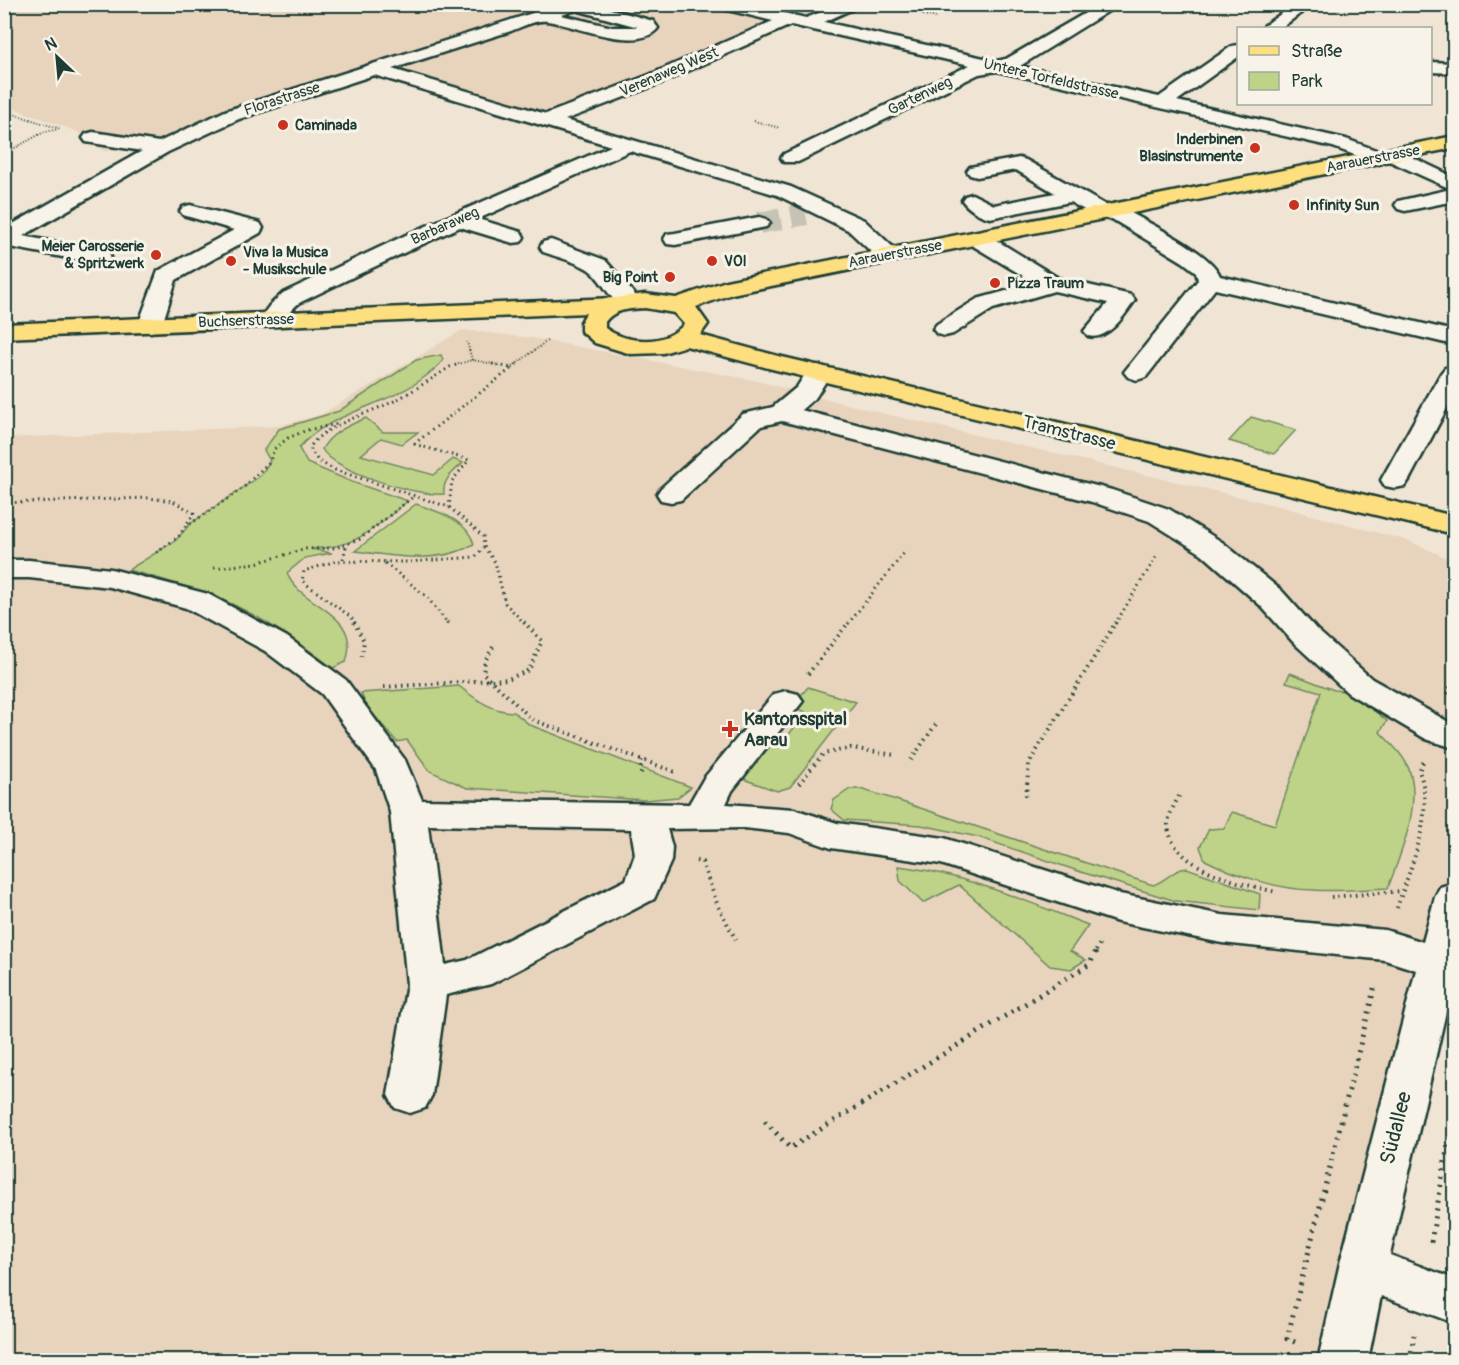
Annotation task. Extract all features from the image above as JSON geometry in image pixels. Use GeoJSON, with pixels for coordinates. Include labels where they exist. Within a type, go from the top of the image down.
{"type":"FeatureCollection","features":[{"type":"Feature","properties":{"kind":"main road","name":"Aarauerstrasse"},"geometry":{"type":"LineString","coordinates":[[676,306],[726,288],[1111,213],[1455,142]]}},
{"type":"Feature","properties":{"kind":"main road","name":"Buchserstrasse"},"geometry":{"type":"LineString","coordinates":[[4,331],[487,311],[623,303],[662,302],[676,306]]}},
{"type":"Feature","properties":{"kind":"main road"},"geometry":{"type":"LineString","coordinates":[[593,331],[592,324],[595,316],[623,303]]}},
{"type":"Feature","properties":{"kind":"main road"},"geometry":{"type":"LineString","coordinates":[[676,306],[687,310],[694,317],[696,324],[693,331],[684,338]]}},
{"type":"Feature","properties":{"kind":"main road","name":"Buchserstrasse"},"geometry":{"type":"LineString","coordinates":[[487,311],[593,331],[608,341],[633,347],[661,346],[684,338]]}},
{"type":"Feature","properties":{"kind":"main road","name":"Tramstrasse"},"geometry":{"type":"LineString","coordinates":[[684,338],[1455,525]]}},
{"type":"Feature","properties":{"kind":"street","name":"Untere Torfeldstrasse"},"geometry":{"type":"LineString","coordinates":[[721,4],[745,7],[789,21],[1339,143],[1386,156],[1455,184]]}},
{"type":"Feature","properties":{"kind":"street"},"geometry":{"type":"LineString","coordinates":[[806,24],[857,4]]}},
{"type":"Feature","properties":{"kind":"street","name":"Gartenweg"},"geometry":{"type":"LineString","coordinates":[[791,158],[975,69],[1011,63],[1113,4]]}},
{"type":"Feature","properties":{"kind":"street"},"geometry":{"type":"LineString","coordinates":[[1272,27],[1306,4]]}},
{"type":"Feature","properties":{"kind":"street"},"geometry":{"type":"LineString","coordinates":[[549,13],[617,33],[637,32],[650,28],[647,24],[577,5]]}},
{"type":"Feature","properties":{"kind":"street","name":"Florastrasse"},"geometry":{"type":"LineString","coordinates":[[4,238],[161,148],[232,115],[577,5]]}},
{"type":"Feature","properties":{"kind":"street"},"geometry":{"type":"LineString","coordinates":[[549,13],[612,28]]}},
{"type":"Feature","properties":{"kind":"street","name":"Verenaweg West"},"geometry":{"type":"LineString","coordinates":[[548,120],[655,79],[789,21]]}},
{"type":"Feature","properties":{"kind":"street"},"geometry":{"type":"LineString","coordinates":[[921,49],[947,36]]}},
{"type":"Feature","properties":{"kind":"street"},"geometry":{"type":"LineString","coordinates":[[1161,104],[1237,51]]}},
{"type":"Feature","properties":{"kind":"street"},"geometry":{"type":"LineString","coordinates":[[1432,67],[1455,68]]}},
{"type":"Feature","properties":{"kind":"street"},"geometry":{"type":"LineString","coordinates":[[373,69],[784,191],[815,212],[856,225],[888,255]]}},
{"type":"Feature","properties":{"kind":"street"},"geometry":{"type":"LineString","coordinates":[[1236,120],[1261,107]]}},
{"type":"Feature","properties":{"kind":"street"},"geometry":{"type":"LineString","coordinates":[[93,138],[161,148]]}},
{"type":"Feature","properties":{"kind":"street","name":"Barbaraweg"},"geometry":{"type":"LineString","coordinates":[[271,320],[291,298],[458,220],[628,145]]}},
{"type":"Feature","properties":{"kind":"street"},"geometry":{"type":"LineString","coordinates":[[977,171],[1019,164],[1191,257],[1208,275],[1455,338]]}},
{"type":"Feature","properties":{"kind":"street"},"geometry":{"type":"LineString","coordinates":[[972,200],[990,212],[1075,195]]}},
{"type":"Feature","properties":{"kind":"street"},"geometry":{"type":"LineString","coordinates":[[1405,205],[1455,195]]}},
{"type":"Feature","properties":{"kind":"street"},"geometry":{"type":"LineString","coordinates":[[150,325],[166,276],[252,228],[190,211]]}},
{"type":"Feature","properties":{"kind":"street"},"geometry":{"type":"LineString","coordinates":[[458,220],[513,237]]}},
{"type":"Feature","properties":{"kind":"street"},"geometry":{"type":"LineString","coordinates":[[675,239],[759,223]]}},
{"type":"Feature","properties":{"kind":"street"},"geometry":{"type":"LineString","coordinates":[[4,238],[100,257]]}},
{"type":"Feature","properties":{"kind":"street"},"geometry":{"type":"LineString","coordinates":[[978,239],[1050,283],[1123,300],[1096,331]]}},
{"type":"Feature","properties":{"kind":"street"},"geometry":{"type":"LineString","coordinates":[[551,247],[597,265],[623,303]]}},
{"type":"Feature","properties":{"kind":"street"},"geometry":{"type":"LineString","coordinates":[[1137,372],[1208,275]]}},
{"type":"Feature","properties":{"kind":"street"},"geometry":{"type":"LineString","coordinates":[[945,329],[985,304],[1043,288],[1050,283]]}},
{"type":"Feature","properties":{"kind":"street"},"geometry":{"type":"LineString","coordinates":[[671,494],[752,420],[782,413],[807,392],[818,372]]}},
{"type":"Feature","properties":{"kind":"street"},"geometry":{"type":"LineString","coordinates":[[1395,480],[1455,373]]}},
{"type":"Feature","properties":{"kind":"street"},"geometry":{"type":"LineString","coordinates":[[782,413],[1102,496],[1159,514],[1212,548],[1271,598],[1305,636],[1360,686],[1446,734]]}},
{"type":"Feature","properties":{"kind":"street"},"geometry":{"type":"LineString","coordinates":[[4,569],[29,569],[111,578],[196,601],[276,644],[343,684],[393,768],[408,812],[427,984],[410,1095]]}},
{"type":"Feature","properties":{"kind":"street"},"geometry":{"type":"LineString","coordinates":[[709,801],[786,701]]}},
{"type":"Feature","properties":{"kind":"street"},"geometry":{"type":"LineString","coordinates":[[408,812],[645,817],[709,801],[744,816],[794,821],[842,837],[944,851],[1118,908],[1222,929],[1385,945],[1437,961]]}},
{"type":"Feature","properties":{"kind":"street"},"geometry":{"type":"LineString","coordinates":[[427,984],[477,973],[640,889],[653,864],[653,841],[645,817]]}},
{"type":"Feature","properties":{"kind":"street","name":"Südallee"},"geometry":{"type":"LineString","coordinates":[[1344,1360],[1363,1267],[1437,961],[1455,897]]}},
{"type":"Feature","properties":{"kind":"street"},"geometry":{"type":"LineString","coordinates":[[1363,1267],[1438,1294]]}},
{"type":"Feature","properties":{"kind":"path"},"geometry":{"type":"LineString","coordinates":[[4,111],[60,128],[44,132],[4,154]]}},
{"type":"Feature","properties":{"kind":"path"},"geometry":{"type":"LineString","coordinates":[[472,360],[464,333],[482,324],[487,311]]}},
{"type":"Feature","properties":{"kind":"path"},"geometry":{"type":"LineString","coordinates":[[449,507],[448,490],[451,480],[469,460],[414,444],[556,335]]}},
{"type":"Feature","properties":{"kind":"path"},"geometry":{"type":"LineString","coordinates":[[484,547],[475,557],[435,562],[343,559],[324,561],[304,571],[302,581],[351,617],[364,641],[361,659],[343,684],[369,688],[492,681],[508,679],[530,670],[542,641],[505,603],[495,562],[484,547],[483,536],[449,507],[335,470],[318,461],[310,448],[313,441],[344,423],[398,399],[450,367],[472,360],[512,368]]}},
{"type":"Feature","properties":{"kind":"path"},"geometry":{"type":"LineString","coordinates":[[111,578],[175,541],[190,524],[242,489],[270,461],[274,449],[288,438],[307,430],[344,423]]}},
{"type":"Feature","properties":{"kind":"path"},"geometry":{"type":"LineString","coordinates":[[208,569],[256,563],[306,549],[336,548],[360,539],[414,496]]}},
{"type":"Feature","properties":{"kind":"path"},"geometry":{"type":"LineString","coordinates":[[4,503],[171,499],[184,504],[194,513],[190,524]]}},
{"type":"Feature","properties":{"kind":"path"},"geometry":{"type":"LineString","coordinates":[[1026,796],[1029,763],[1176,525]]}},
{"type":"Feature","properties":{"kind":"path"},"geometry":{"type":"LineString","coordinates":[[343,559],[347,543]]}},
{"type":"Feature","properties":{"kind":"path"},"geometry":{"type":"LineString","coordinates":[[786,701],[904,553]]}},
{"type":"Feature","properties":{"kind":"path"},"geometry":{"type":"LineString","coordinates":[[385,562],[427,597],[449,625]]}},
{"type":"Feature","properties":{"kind":"path"},"geometry":{"type":"LineString","coordinates":[[493,647],[485,662],[483,673],[533,720],[601,746],[709,801]]}},
{"type":"Feature","properties":{"kind":"path"},"geometry":{"type":"LineString","coordinates":[[1287,1339],[1385,945],[1402,891],[1425,802],[1425,788],[1419,771],[1446,734],[1455,675]]}},
{"type":"Feature","properties":{"kind":"path"},"geometry":{"type":"LineString","coordinates":[[911,760],[936,724]]}},
{"type":"Feature","properties":{"kind":"path"},"geometry":{"type":"LineString","coordinates":[[796,788],[824,754],[851,748],[894,755]]}},
{"type":"Feature","properties":{"kind":"path"},"geometry":{"type":"LineString","coordinates":[[1179,796],[1167,824],[1173,843],[1198,866],[1238,883],[1283,894]]}},
{"type":"Feature","properties":{"kind":"path"},"geometry":{"type":"LineString","coordinates":[[691,860],[702,862],[718,906],[736,942]]}},
{"type":"Feature","properties":{"kind":"path"},"geometry":{"type":"LineString","coordinates":[[1318,896],[1368,896],[1402,891]]}},
{"type":"Feature","properties":{"kind":"path"},"geometry":{"type":"LineString","coordinates":[[765,1121],[790,1148],[1090,964],[1118,908]]}},
{"type":"Feature","properties":{"kind":"path"},"geometry":{"type":"LineString","coordinates":[[1410,1360],[1438,1294],[1455,1110]]}},
{"type":"Feature","properties":{"kind":"shaded area"},"geometry":{"type":"Polygon","coordinates":[[[4,5],[857,5],[806,24],[788,21],[548,120],[373,69],[161,148],[104,151],[78,132],[5,105],[4,5]]]}},
{"type":"Feature","properties":{"kind":"shaded area","name":"Kantonsspital Aarau"},"geometry":{"type":"Polygon","coordinates":[[[462,330],[533,338],[753,380],[882,413],[1279,506],[1409,541],[1454,561],[1454,897],[1363,1267],[1343,1360],[5,1360],[4,438],[278,426],[322,414],[462,330]]]}},
{"type":"Feature","properties":{"kind":"green space"},"geometry":{"type":"Polygon","coordinates":[[[441,355],[443,360],[440,365],[411,386],[342,417],[311,436],[299,448],[307,463],[352,482],[408,501],[364,535],[341,545],[311,549],[332,553],[305,558],[287,573],[304,594],[338,620],[346,631],[349,645],[346,662],[333,668],[273,626],[234,605],[195,590],[128,570],[175,541],[190,524],[260,476],[270,461],[264,450],[279,429],[339,411],[416,360],[441,355]]]}},
{"type":"Feature","properties":{"kind":"green space"},"geometry":{"type":"Polygon","coordinates":[[[1251,417],[1296,430],[1274,454],[1229,441],[1251,417]]]}},
{"type":"Feature","properties":{"kind":"green space"},"geometry":{"type":"Polygon","coordinates":[[[366,418],[383,432],[418,432],[402,444],[381,438],[361,455],[434,475],[453,459],[463,463],[446,480],[444,494],[397,487],[359,474],[342,466],[322,449],[336,434],[366,418]]]}},
{"type":"Feature","properties":{"kind":"green space"},"geometry":{"type":"Polygon","coordinates":[[[416,504],[458,522],[465,528],[474,544],[460,551],[431,557],[400,557],[355,551],[416,504]]]}},
{"type":"Feature","properties":{"kind":"green space"},"geometry":{"type":"Polygon","coordinates":[[[1290,673],[1334,690],[1351,692],[1387,721],[1380,732],[1405,761],[1411,775],[1413,791],[1405,842],[1388,888],[1332,891],[1285,887],[1244,876],[1205,860],[1200,847],[1209,829],[1224,828],[1232,812],[1275,825],[1321,692],[1286,682],[1290,673]]]}},
{"type":"Feature","properties":{"kind":"green space"},"geometry":{"type":"Polygon","coordinates":[[[459,686],[492,707],[514,712],[530,725],[691,787],[678,797],[645,800],[467,788],[430,771],[407,740],[397,742],[366,706],[361,693],[459,686]]]}},
{"type":"Feature","properties":{"kind":"green space"},"geometry":{"type":"Polygon","coordinates":[[[808,687],[856,702],[790,787],[777,791],[746,780],[743,776],[766,741],[781,745],[806,712],[791,707],[808,687]]]}},
{"type":"Feature","properties":{"kind":"green space"},"geometry":{"type":"Polygon","coordinates":[[[850,789],[860,789],[887,797],[1153,885],[1187,868],[1260,894],[1259,910],[1176,901],[978,837],[921,825],[844,820],[831,809],[834,800],[850,789]]]}},
{"type":"Feature","properties":{"kind":"green space"},"geometry":{"type":"Polygon","coordinates":[[[898,866],[970,882],[1088,925],[1070,951],[1086,960],[1071,969],[1050,966],[959,885],[923,903],[900,881],[898,866]]]}},
{"type":"Feature","properties":{"kind":"tunnel"},"geometry":{"type":"LineString","coordinates":[[759,223],[806,214]]}},
{"type":"Feature","properties":{"kind":"place","name":"Caminada"},"geometry":{"type":"Point","coordinates":[283,125]}},
{"type":"Feature","properties":{"kind":"place","name":"Inderbinen Blasinstrumente"},"geometry":{"type":"Point","coordinates":[1255,148]}},
{"type":"Feature","properties":{"kind":"place","name":"Infinity Sun"},"geometry":{"type":"Point","coordinates":[1294,205]}},
{"type":"Feature","properties":{"kind":"place","name":"Meier Carosserie & Spritzwerk"},"geometry":{"type":"Point","coordinates":[156,255]}},
{"type":"Feature","properties":{"kind":"place","name":"Viva la Musica - Musikschule"},"geometry":{"type":"Point","coordinates":[231,261]}},
{"type":"Feature","properties":{"kind":"place","name":"VOI"},"geometry":{"type":"Point","coordinates":[712,261]}},
{"type":"Feature","properties":{"kind":"place","name":"Big Point"},"geometry":{"type":"Point","coordinates":[670,277]}},
{"type":"Feature","properties":{"kind":"place","name":"Pizza Traum"},"geometry":{"type":"Point","coordinates":[995,283]}},
{"type":"Feature","properties":{"kind":"place","name":"Kantonsspital Aarau"},"geometry":{"type":"Point","coordinates":[730,729]}}]}
